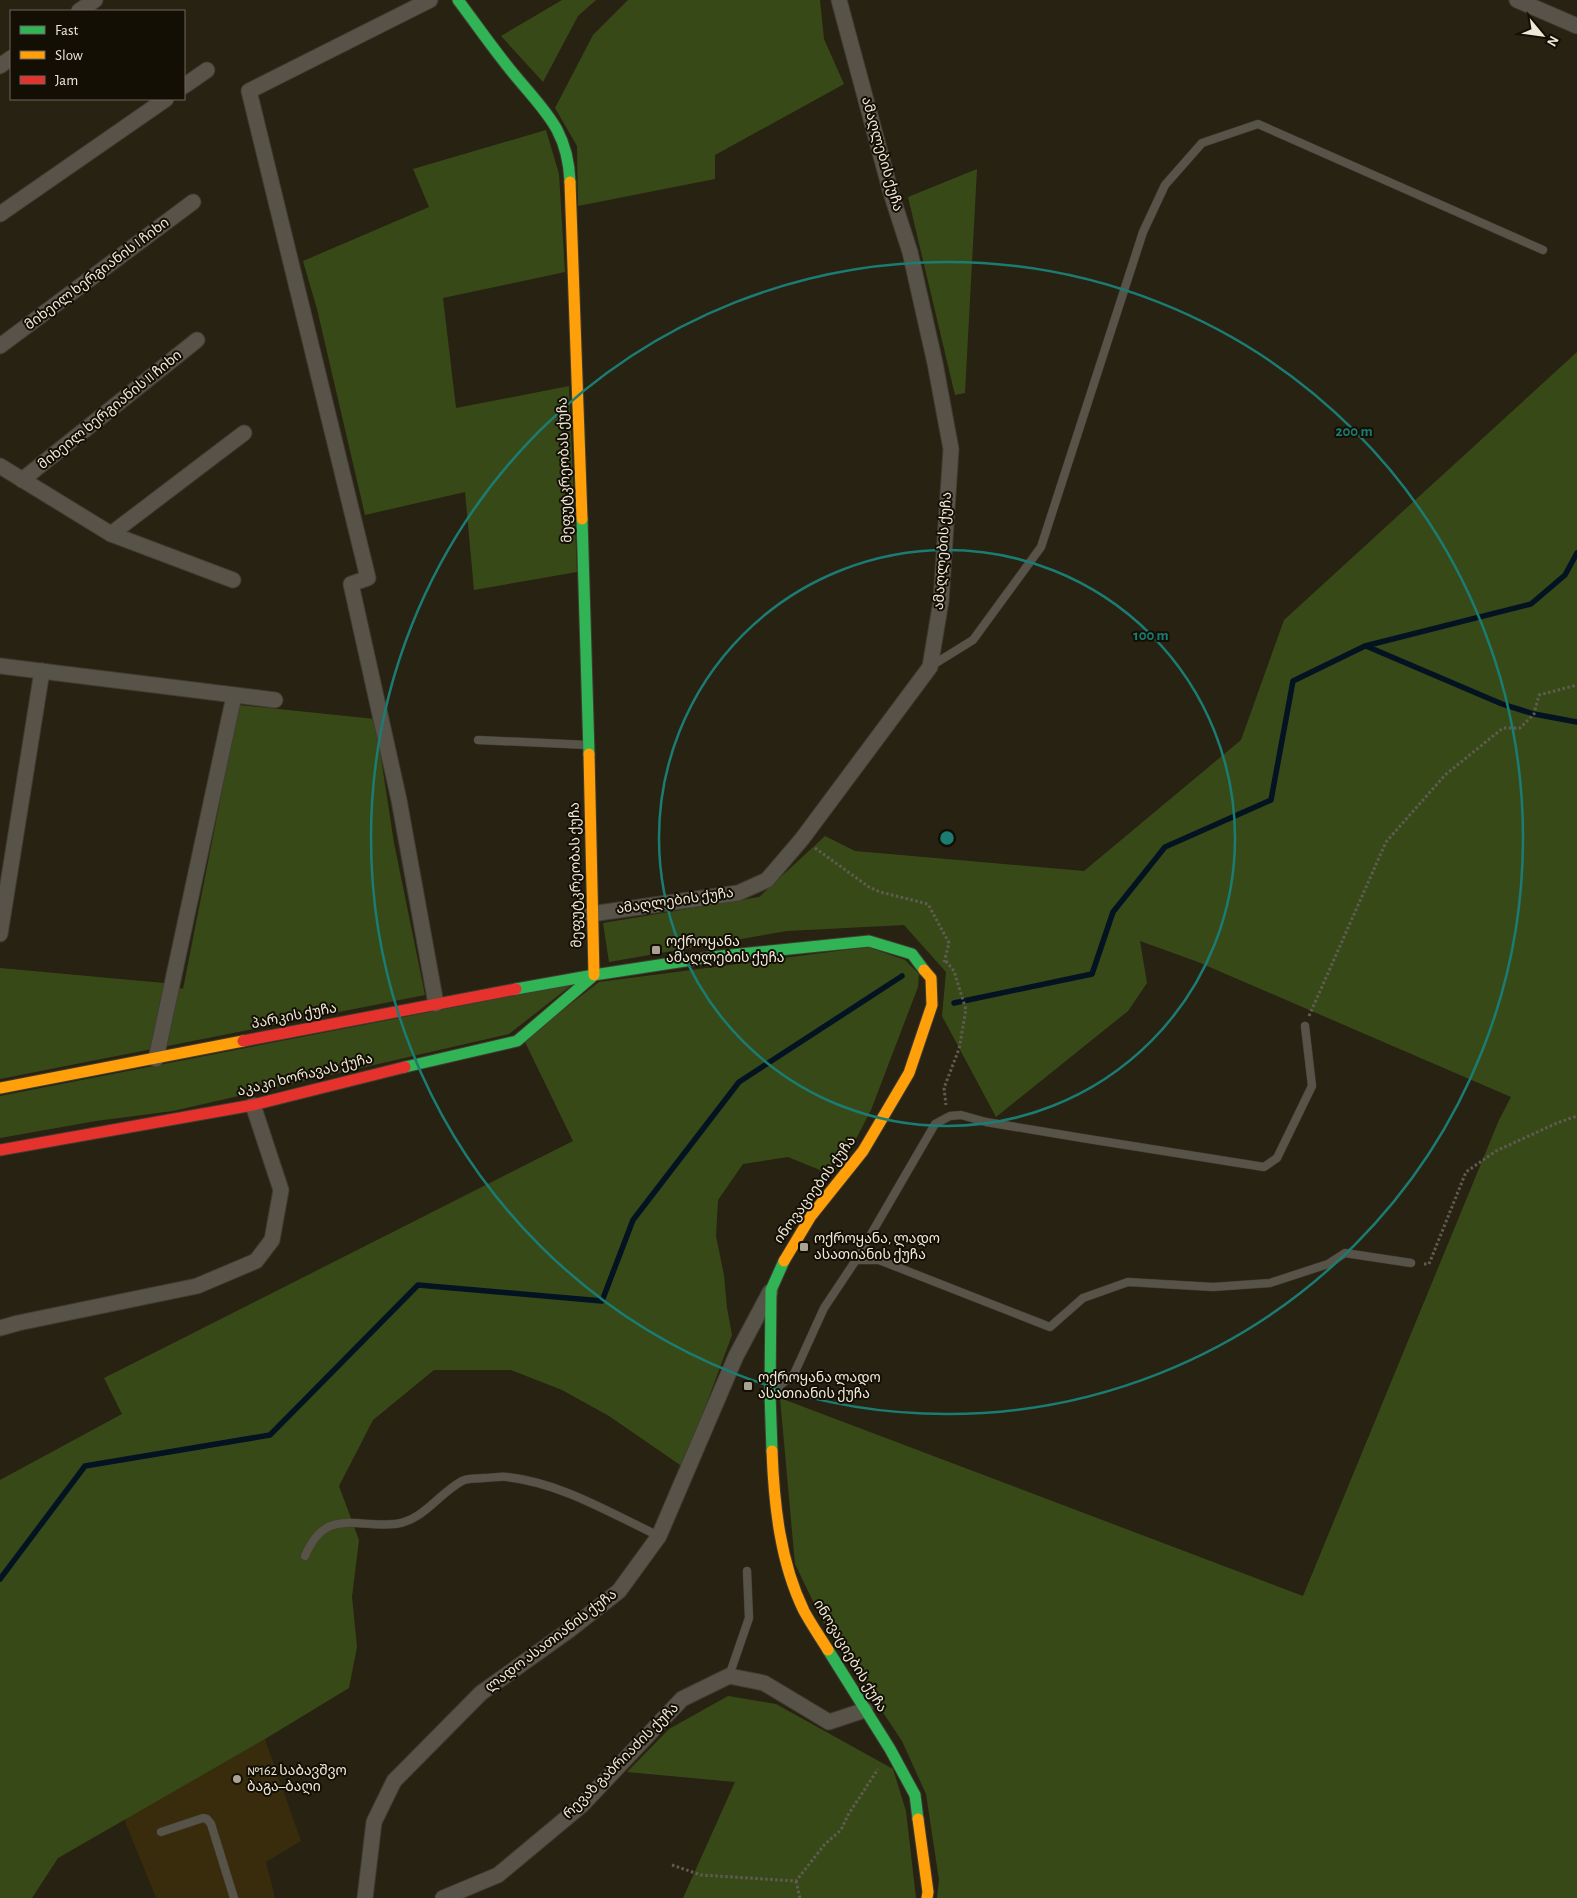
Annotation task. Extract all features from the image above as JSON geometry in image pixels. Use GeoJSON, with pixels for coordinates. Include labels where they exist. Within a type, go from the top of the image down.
{"type":"FeatureCollection","features":[{"type":"Feature","properties":{"kind":"street"},"geometry":{"type":"LineString","coordinates":[[81,10],[96,0]]}},
{"type":"Feature","properties":{"kind":"street"},"geometry":{"type":"LineString","coordinates":[[430,0],[249,91],[368,578],[352,584],[399,800],[436,1004]]}},
{"type":"Feature","properties":{"kind":"street","name":"მეფუტკრეობას ქუჩა"},"geometry":{"type":"LineString","coordinates":[[458,0],[513,72],[544,108],[560,134],[569,164],[594,975]]}},
{"type":"Feature","properties":{"kind":"street","name":"ამაღლების ქუჩა"},"geometry":{"type":"LineString","coordinates":[[591,914],[738,893],[767,880],[802,839],[930,667],[941,601],[951,449],[935,363],[910,252],[891,193],[839,0]]}},
{"type":"Feature","properties":{"kind":"street"},"geometry":{"type":"LineString","coordinates":[[1517,0],[1577,26]]}},
{"type":"Feature","properties":{"kind":"street"},"geometry":{"type":"LineString","coordinates":[[185,85],[207,70]]}},
{"type":"Feature","properties":{"kind":"street"},"geometry":{"type":"LineString","coordinates":[[0,214],[165,100]]}},
{"type":"Feature","properties":{"kind":"street","name":"მიხეილ ხერგიანის I ჩიხი"},"geometry":{"type":"LineString","coordinates":[[0,346],[193,202]]}},
{"type":"Feature","properties":{"kind":"street","name":"მიხეილ ხერგიანის II ჩიხი"},"geometry":{"type":"LineString","coordinates":[[22,480],[197,340]]}},
{"type":"Feature","properties":{"kind":"street"},"geometry":{"type":"LineString","coordinates":[[111,534],[244,433]]}},
{"type":"Feature","properties":{"kind":"street"},"geometry":{"type":"LineString","coordinates":[[0,466],[111,534],[234,580]]}},
{"type":"Feature","properties":{"kind":"street"},"geometry":{"type":"LineString","coordinates":[[0,666],[275,700]]}},
{"type":"Feature","properties":{"kind":"street"},"geometry":{"type":"LineString","coordinates":[[0,934],[42,671]]}},
{"type":"Feature","properties":{"kind":"street"},"geometry":{"type":"LineString","coordinates":[[156,1059],[234,696]]}},
{"type":"Feature","properties":{"kind":"street","name":"ინოვაციების ქუჩა"},"geometry":{"type":"LineString","coordinates":[[594,975],[711,957],[869,941],[912,954],[931,978],[932,1005],[909,1073],[863,1151],[811,1216],[784,1259],[771,1290],[770,1394],[773,1484],[785,1560],[804,1610],[890,1750],[915,1795],[928,1892],[927,1898]]}},
{"type":"Feature","properties":{"kind":"street","name":"პარკის ქუჩა"},"geometry":{"type":"LineString","coordinates":[[0,1088],[594,975]]}},
{"type":"Feature","properties":{"kind":"street","name":"აკაკი ხორავას ქუჩა"},"geometry":{"type":"LineString","coordinates":[[0,1150],[253,1105],[363,1076],[517,1041],[594,975]]}},
{"type":"Feature","properties":{"kind":"street"},"geometry":{"type":"LineString","coordinates":[[0,1328],[197,1286],[256,1261],[272,1240],[281,1190],[253,1105]]}},
{"type":"Feature","properties":{"kind":"street","name":"ლადო ასათიანის ქუჩა"},"geometry":{"type":"LineString","coordinates":[[364,1898],[374,1822],[394,1781],[481,1693],[568,1632],[618,1591],[659,1536],[736,1356],[771,1290]]}},
{"type":"Feature","properties":{"kind":"street"},"geometry":{"type":"LineString","coordinates":[[729,1676],[764,1683],[828,1722],[864,1710]]}},
{"type":"Feature","properties":{"kind":"street","name":"რევაზ გაბრიაძის ქუჩა"},"geometry":{"type":"LineString","coordinates":[[443,1898],[498,1875],[582,1805],[682,1699],[729,1676]]}},
{"type":"Feature","properties":{"kind":"lane"},"geometry":{"type":"LineString","coordinates":[[930,667],[973,640],[1041,547],[1142,232],[1164,185],[1202,143],[1258,124],[1543,250]]}},
{"type":"Feature","properties":{"kind":"lane"},"geometry":{"type":"LineString","coordinates":[[478,740],[588,745]]}},
{"type":"Feature","properties":{"kind":"lane"},"geometry":{"type":"LineString","coordinates":[[770,1394],[794,1374],[824,1308],[856,1260],[935,1124],[950,1116],[961,1115],[1024,1129],[1264,1167],[1277,1158],[1312,1086],[1304,1026]]}},
{"type":"Feature","properties":{"kind":"lane"},"geometry":{"type":"LineString","coordinates":[[856,1260],[879,1260],[1050,1327],[1083,1298],[1128,1282],[1213,1287],[1270,1283],[1328,1264],[1345,1253],[1411,1264]]}},
{"type":"Feature","properties":{"kind":"lane"},"geometry":{"type":"LineString","coordinates":[[305,1556],[316,1535],[325,1528],[337,1523],[397,1524],[418,1517],[436,1500],[463,1480],[506,1477],[557,1488],[659,1536]]}},
{"type":"Feature","properties":{"kind":"lane"},"geometry":{"type":"LineString","coordinates":[[729,1676],[750,1618],[746,1571]]}},
{"type":"Feature","properties":{"kind":"lane"},"geometry":{"type":"LineString","coordinates":[[161,1832],[203,1818],[207,1819],[211,1824],[234,1898]]}},
{"type":"Feature","properties":{"kind":"path"},"geometry":{"type":"LineString","coordinates":[[1304,1026],[1386,842],[1445,775],[1503,728],[1520,728],[1534,714],[1539,695],[1577,685]]}},
{"type":"Feature","properties":{"kind":"path"},"geometry":{"type":"LineString","coordinates":[[802,839],[869,887],[880,892],[928,904],[949,943],[946,961],[954,971],[966,1010],[959,1048],[944,1088],[950,1116]]}},
{"type":"Feature","properties":{"kind":"path"},"geometry":{"type":"LineString","coordinates":[[1411,1264],[1429,1264],[1466,1172],[1496,1151],[1557,1123],[1577,1116]]}},
{"type":"Feature","properties":{"kind":"path"},"geometry":{"type":"LineString","coordinates":[[796,1881],[825,1844],[842,1830],[848,1815],[890,1750]]}},
{"type":"Feature","properties":{"kind":"path"},"geometry":{"type":"LineString","coordinates":[[672,1865],[702,1874],[796,1881]]}},
{"type":"Feature","properties":{"kind":"path"},"geometry":{"type":"LineString","coordinates":[[796,1881],[800,1898]]}},
{"type":"Feature","properties":{"kind":"shaded area","name":"№162 საბავშვო ბაგა–ბაღი"},"geometry":{"type":"Polygon","coordinates":[[[265,1739],[301,1841],[266,1862],[275,1898],[156,1898],[124,1819],[265,1739]]]}},
{"type":"Feature","properties":{"kind":"green space"},"geometry":{"type":"Polygon","coordinates":[[[562,0],[596,0],[578,16],[543,82],[501,36],[562,0]]]}},
{"type":"Feature","properties":{"kind":"green space"},"geometry":{"type":"Polygon","coordinates":[[[628,0],[820,0],[824,39],[844,84],[715,155],[715,179],[578,206],[577,146],[555,108],[593,35],[628,0]]]}},
{"type":"Feature","properties":{"kind":"green space"},"geometry":{"type":"Polygon","coordinates":[[[546,130],[559,174],[565,272],[443,298],[456,408],[569,386],[577,572],[474,590],[465,492],[365,515],[317,309],[303,261],[429,207],[413,169],[546,130]]]}},
{"type":"Feature","properties":{"kind":"green space"},"geometry":{"type":"Polygon","coordinates":[[[977,169],[965,393],[955,395],[908,197],[977,169]]]}},
{"type":"Feature","properties":{"kind":"green space"},"geometry":{"type":"Polygon","coordinates":[[[1577,352],[1577,1898],[937,1898],[939,1880],[926,1794],[902,1741],[824,1624],[795,1564],[780,1398],[1303,1596],[1499,1120],[1511,1097],[1198,962],[1140,941],[1147,983],[1128,1011],[996,1117],[942,1016],[946,972],[904,925],[787,931],[609,962],[603,923],[759,897],[825,836],[855,851],[1084,871],[1241,740],[1284,620],[1577,352]]]}},
{"type":"Feature","properties":{"kind":"green space"},"geometry":{"type":"Polygon","coordinates":[[[239,705],[375,719],[394,843],[425,995],[0,1079],[0,968],[164,983],[183,989],[239,705]]]}},
{"type":"Feature","properties":{"kind":"green space"},"geometry":{"type":"Polygon","coordinates":[[[868,947],[905,960],[919,974],[918,987],[871,1110],[857,1137],[832,1175],[788,1157],[743,1164],[718,1200],[716,1236],[724,1275],[732,1335],[683,1467],[609,1416],[562,1390],[511,1370],[434,1370],[373,1420],[339,1486],[359,1540],[352,1597],[357,1647],[349,1688],[265,1739],[58,1858],[32,1898],[0,1898],[0,1480],[122,1414],[104,1378],[573,1141],[524,1040],[599,982],[868,947]]]}},
{"type":"Feature","properties":{"kind":"green space"},"geometry":{"type":"Polygon","coordinates":[[[573,984],[509,1034],[173,1111],[96,1121],[0,1138],[0,1096],[573,984]]]}},
{"type":"Feature","properties":{"kind":"green space"},"geometry":{"type":"Polygon","coordinates":[[[728,1696],[776,1704],[893,1769],[906,1811],[916,1898],[683,1898],[735,1782],[627,1772],[669,1729],[728,1696]]]}},
{"type":"Feature","properties":{"kind":"waterway"},"geometry":{"type":"LineString","coordinates":[[954,1003],[1092,974],[1113,912],[1165,847],[1271,800],[1293,681],[1365,646],[1531,604],[1565,575],[1577,553]]}},
{"type":"Feature","properties":{"kind":"waterway"},"geometry":{"type":"LineString","coordinates":[[1366,646],[1502,704],[1534,714],[1577,722]]}},
{"type":"Feature","properties":{"kind":"waterway"},"geometry":{"type":"LineString","coordinates":[[0,1579],[85,1466],[270,1435],[418,1285],[602,1301],[633,1220],[739,1082],[902,976]]}},
{"type":"Feature","properties":{"kind":"traffic: fast"},"geometry":{"type":"LineString","coordinates":[[458,0],[552,122],[565,148],[570,182]]}},
{"type":"Feature","properties":{"kind":"traffic: fast"},"geometry":{"type":"LineString","coordinates":[[582,519],[589,754]]}},
{"type":"Feature","properties":{"kind":"traffic: fast"},"geometry":{"type":"LineString","coordinates":[[516,989],[711,957],[869,941],[912,954],[924,970]]}},
{"type":"Feature","properties":{"kind":"traffic: fast"},"geometry":{"type":"LineString","coordinates":[[405,1067],[517,1041],[592,977]]}},
{"type":"Feature","properties":{"kind":"traffic: fast"},"geometry":{"type":"LineString","coordinates":[[772,1451],[770,1394],[771,1290],[784,1261]]}},
{"type":"Feature","properties":{"kind":"traffic: fast"},"geometry":{"type":"LineString","coordinates":[[828,1650],[890,1749],[915,1795],[918,1819]]}},
{"type":"Feature","properties":{"kind":"traffic: slow"},"geometry":{"type":"LineString","coordinates":[[570,182],[582,519]]}},
{"type":"Feature","properties":{"kind":"traffic: slow"},"geometry":{"type":"LineString","coordinates":[[589,754],[594,975]]}},
{"type":"Feature","properties":{"kind":"traffic: slow"},"geometry":{"type":"LineString","coordinates":[[784,1261],[811,1216],[863,1151],[909,1073],[932,1005],[931,978],[924,970]]}},
{"type":"Feature","properties":{"kind":"traffic: slow"},"geometry":{"type":"LineString","coordinates":[[0,1088],[243,1041]]}},
{"type":"Feature","properties":{"kind":"traffic: slow"},"geometry":{"type":"LineString","coordinates":[[772,1451],[774,1491],[789,1573],[804,1611],[828,1650]]}},
{"type":"Feature","properties":{"kind":"traffic: slow"},"geometry":{"type":"LineString","coordinates":[[918,1819],[928,1892],[927,1898]]}},
{"type":"Feature","properties":{"kind":"traffic: jam"},"geometry":{"type":"LineString","coordinates":[[243,1041],[516,989]]}},
{"type":"Feature","properties":{"kind":"traffic: jam"},"geometry":{"type":"LineString","coordinates":[[0,1150],[253,1105],[405,1067]]}},
{"type":"Feature","properties":{"kind":"place","name":"ოქროყანა ამაღლების ქუჩა"},"geometry":{"type":"Point","coordinates":[656,950]}},
{"type":"Feature","properties":{"kind":"place","name":"ოქროყანა, ლადო ასათიანის ქუჩა"},"geometry":{"type":"Point","coordinates":[804,1247]}},
{"type":"Feature","properties":{"kind":"place","name":"ოქროყანა ლადო ასათიანის ქუჩა"},"geometry":{"type":"Point","coordinates":[748,1386]}},
{"type":"Feature","properties":{"kind":"place","name":"№162 საბავშვო ბაგა–ბაღი"},"geometry":{"type":"Point","coordinates":[237,1779]}}]}
